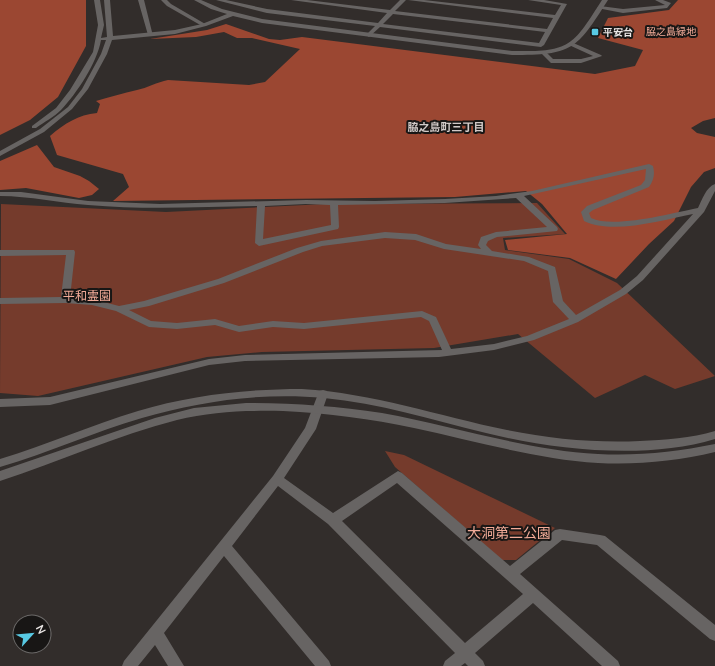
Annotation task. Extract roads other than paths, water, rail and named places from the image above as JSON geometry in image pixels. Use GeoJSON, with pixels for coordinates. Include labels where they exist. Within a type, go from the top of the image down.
{"type":"FeatureCollection","features":[{"type":"Feature","properties":{"kind":"street"},"geometry":{"type":"LineString","coordinates":[[0,147],[42,122],[58,109],[73,92],[96,52],[101,25],[97,0]]}},
{"type":"Feature","properties":{"kind":"street"},"geometry":{"type":"LineString","coordinates":[[0,154],[55,121],[77,100],[106,52],[110,38],[111,23],[107,0]]}},
{"type":"Feature","properties":{"kind":"street"},"geometry":{"type":"LineString","coordinates":[[141,0],[151,35]]}},
{"type":"Feature","properties":{"kind":"street"},"geometry":{"type":"LineString","coordinates":[[164,0],[169,5],[204,25]]}},
{"type":"Feature","properties":{"kind":"street"},"geometry":{"type":"LineString","coordinates":[[197,0],[231,15],[369,35],[503,52],[543,52],[571,44],[581,36],[605,0]]}},
{"type":"Feature","properties":{"kind":"street"},"geometry":{"type":"LineString","coordinates":[[219,0],[257,9],[541,46],[564,4],[531,0]]}},
{"type":"Feature","properties":{"kind":"street"},"geometry":{"type":"LineString","coordinates":[[294,0],[548,31]]}},
{"type":"Feature","properties":{"kind":"street"},"geometry":{"type":"LineString","coordinates":[[369,35],[403,0]]}},
{"type":"Feature","properties":{"kind":"street"},"geometry":{"type":"LineString","coordinates":[[411,0],[556,17]]}},
{"type":"Feature","properties":{"kind":"street"},"geometry":{"type":"LineString","coordinates":[[600,8],[623,11],[666,6],[668,3],[658,0]]}},
{"type":"Feature","properties":{"kind":"street"},"geometry":{"type":"LineString","coordinates":[[99,39],[175,32],[204,25],[231,15]]}},
{"type":"Feature","properties":{"kind":"street"},"geometry":{"type":"LineString","coordinates":[[543,52],[551,61],[581,62],[600,56],[571,44]]}},
{"type":"Feature","properties":{"kind":"street"},"geometry":{"type":"LineString","coordinates":[[0,194],[21,194],[88,203],[160,206],[445,201],[518,195],[648,166],[651,175],[648,184],[590,208],[585,212],[587,219],[595,223],[625,224],[700,210]]}},
{"type":"Feature","properties":{"kind":"street"},"geometry":{"type":"LineString","coordinates":[[0,403],[50,401],[209,362],[245,358],[366,356],[448,352],[494,347],[530,338],[575,320],[624,292],[662,255],[700,210],[715,186]]}},
{"type":"Feature","properties":{"kind":"street"},"geometry":{"type":"LineString","coordinates":[[490,253],[482,245],[484,239],[496,235],[554,229],[518,195]]}},
{"type":"Feature","properties":{"kind":"street"},"geometry":{"type":"LineString","coordinates":[[261,204],[259,243],[335,227],[334,203]]}},
{"type":"Feature","properties":{"kind":"street"},"geometry":{"type":"LineString","coordinates":[[119,309],[146,304],[221,281],[300,250],[321,244],[354,238],[385,235],[416,237],[444,246],[526,259],[552,269],[558,302],[575,320]]}},
{"type":"Feature","properties":{"kind":"street"},"geometry":{"type":"LineString","coordinates":[[0,253],[71,252],[65,300]]}},
{"type":"Feature","properties":{"kind":"street"},"geometry":{"type":"LineString","coordinates":[[0,300],[65,300],[92,302],[119,309],[149,324],[177,326],[215,322],[239,329],[273,324],[304,326],[422,314],[433,320],[448,352]]}},
{"type":"Feature","properties":{"kind":"street"},"geometry":{"type":"LineString","coordinates":[[0,463],[142,414],[188,403],[227,397],[281,393],[323,394],[367,400],[412,409],[506,433],[582,445],[625,447],[704,439],[715,435]]}},
{"type":"Feature","properties":{"kind":"street"},"geometry":{"type":"LineString","coordinates":[[129,666],[278,479],[310,429],[323,394]]}},
{"type":"Feature","properties":{"kind":"street"},"geometry":{"type":"LineString","coordinates":[[0,476],[133,428],[179,415],[218,409],[317,409],[405,421],[503,444],[580,458],[621,460],[660,457],[715,448]]}},
{"type":"Feature","properties":{"kind":"street"},"geometry":{"type":"LineString","coordinates":[[333,520],[398,476],[613,666]]}},
{"type":"Feature","properties":{"kind":"street"},"geometry":{"type":"LineString","coordinates":[[278,479],[333,520],[478,666]]}},
{"type":"Feature","properties":{"kind":"street"},"geometry":{"type":"LineString","coordinates":[[510,574],[560,534],[600,540],[715,634]]}},
{"type":"Feature","properties":{"kind":"street"},"geometry":{"type":"LineString","coordinates":[[224,546],[324,666]]}},
{"type":"Feature","properties":{"kind":"street"},"geometry":{"type":"LineString","coordinates":[[450,666],[533,594]]}},
{"type":"Feature","properties":{"kind":"street"},"geometry":{"type":"LineString","coordinates":[[155,633],[177,666]]}},
{"type":"Feature","properties":{"kind":"place","name":"平安台"},"geometry":{"type":"Point","coordinates":[595,32]}},
{"type":"Feature","properties":{"kind":"district","name":"脇之島町三丁目"},"geometry":{"type":"Point","coordinates":[446,127]}},
{"type":"Feature","properties":{"kind":"park label","name":"脇之島緑地"},"geometry":{"type":"Point","coordinates":[671,31]}},
{"type":"Feature","properties":{"kind":"park label","name":"平和霊園"},"geometry":{"type":"Point","coordinates":[87,296]}},
{"type":"Feature","properties":{"kind":"park label","name":"大洞第二公園"},"geometry":{"type":"Point","coordinates":[509,533]}}]}
